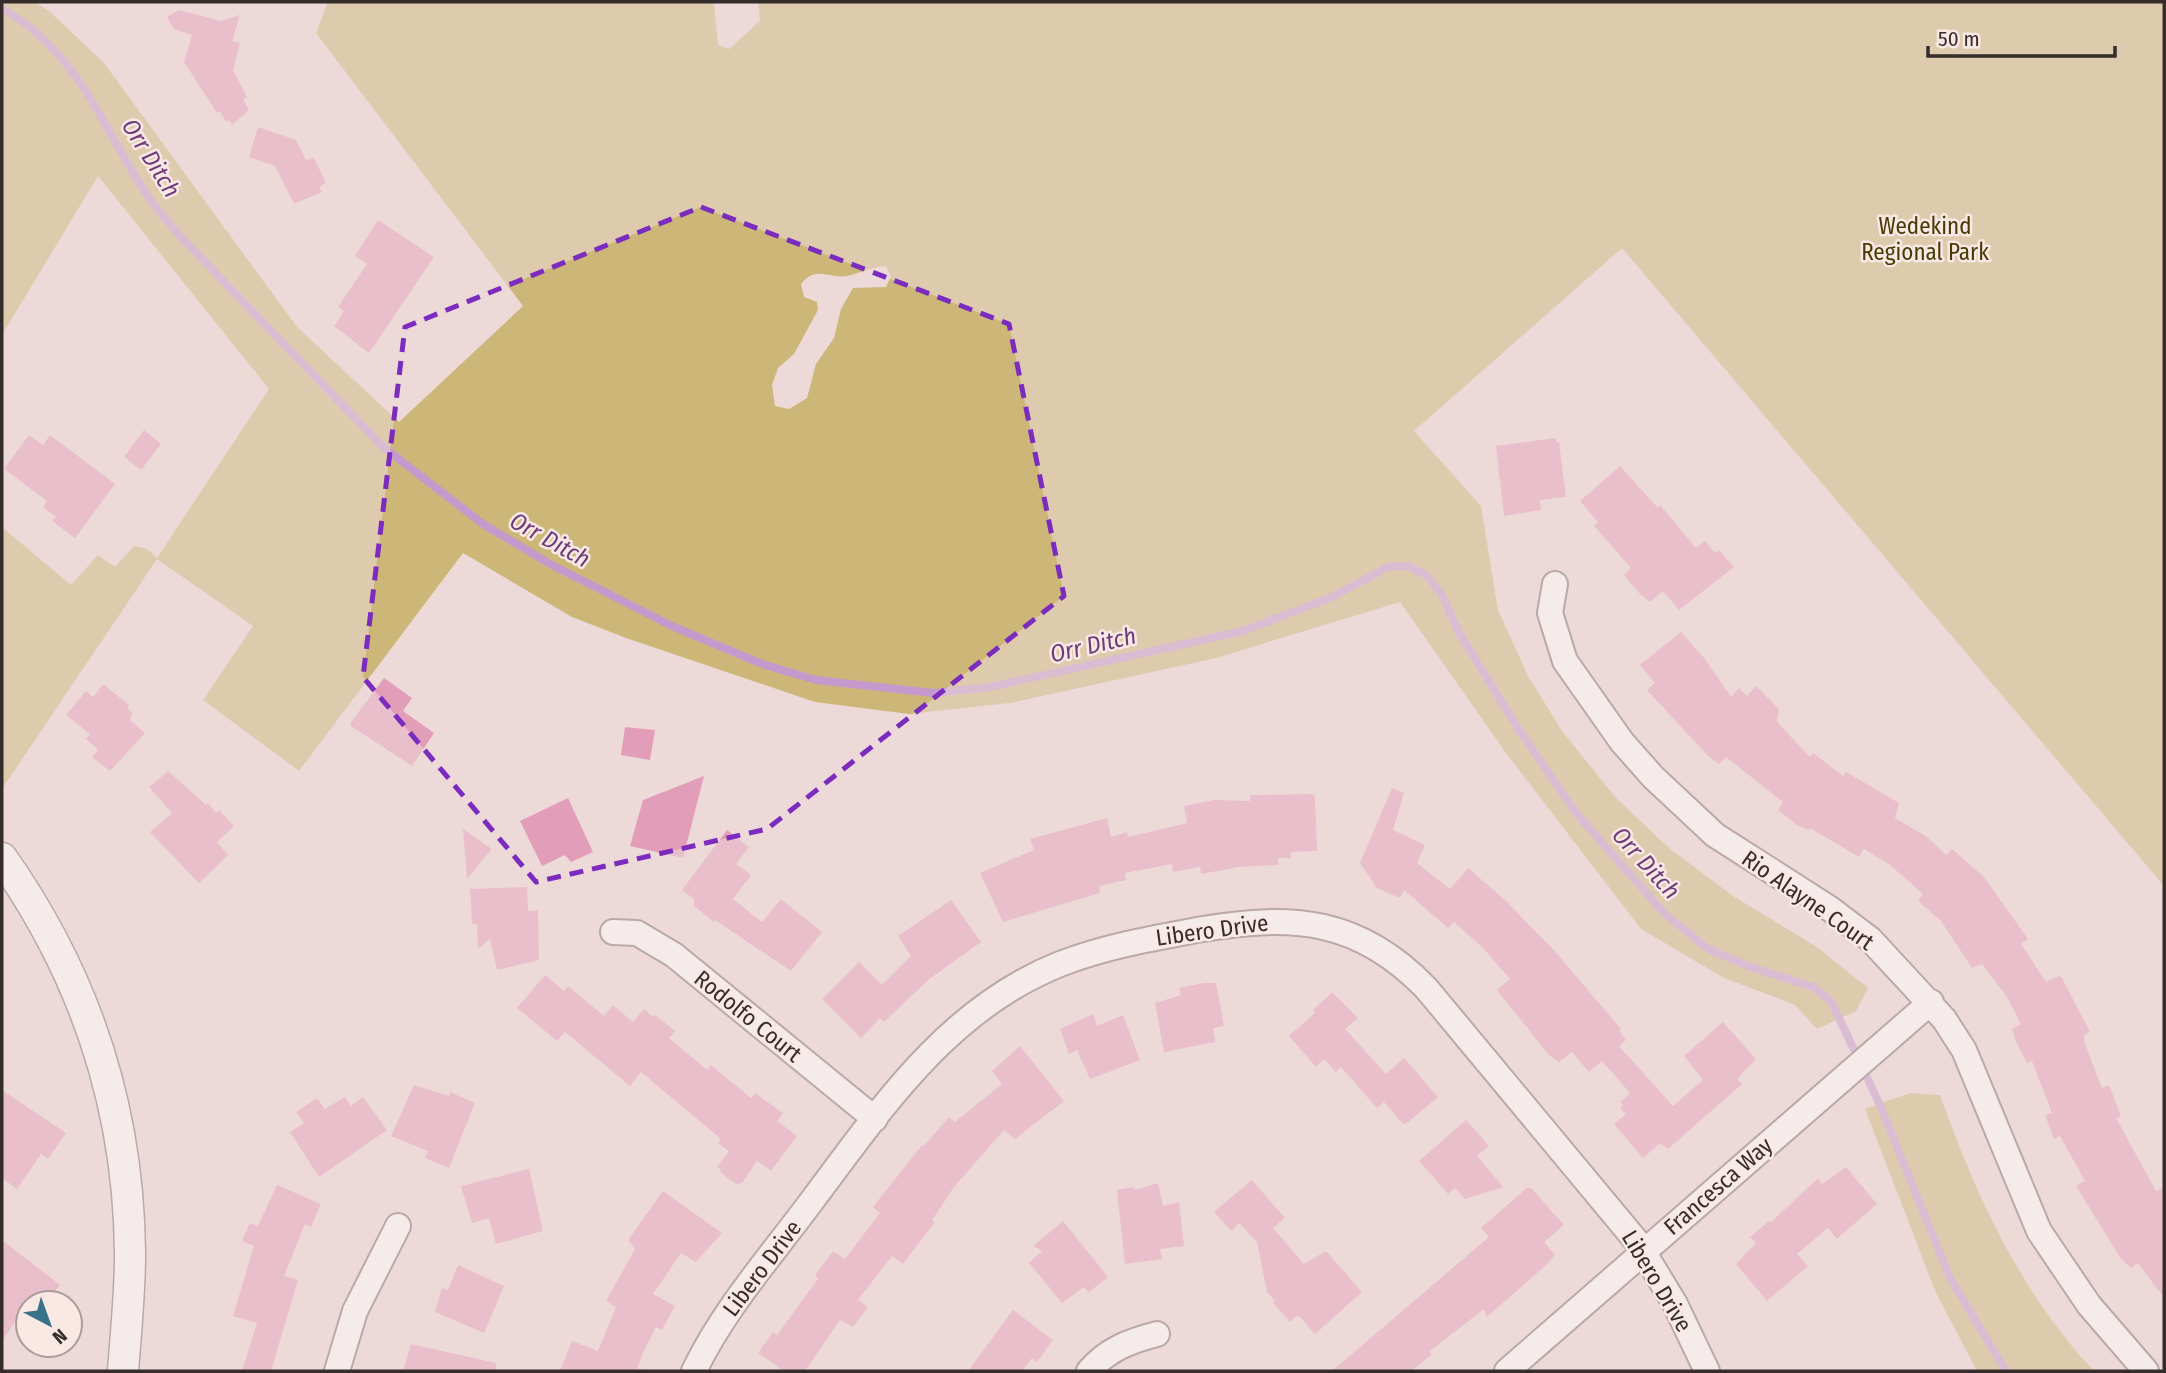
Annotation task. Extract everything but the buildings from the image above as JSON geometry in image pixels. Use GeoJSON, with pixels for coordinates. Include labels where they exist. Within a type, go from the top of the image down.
{"type":"FeatureCollection","features":[{"type":"Feature","properties":{"kind":"street","name":"Rio Alayne Court"},"geometry":{"type":"LineString","coordinates":[[1555,584],[1550,613],[1556,640],[1565,661],[1615,732],[1645,768],[1714,835],[1829,908],[1870,939],[1931,1002],[1964,1050],[2039,1231],[2089,1305],[2146,1371]]}},
{"type":"Feature","properties":{"kind":"street"},"geometry":{"type":"LineString","coordinates":[[2,859],[41,919],[69,970],[90,1019],[109,1083],[119,1135],[130,1251],[123,1371]]}},
{"type":"Feature","properties":{"kind":"street","name":"Libero Drive"},"geometry":{"type":"LineString","coordinates":[[694,1371],[724,1318],[875,1119],[923,1058],[956,1027],[1010,989],[1058,965],[1138,941],[1245,922],[1276,920],[1310,923],[1343,931],[1377,947],[1405,967],[1609,1206],[1644,1252],[1675,1304],[1707,1371]]}},
{"type":"Feature","properties":{"kind":"street","name":"Rodolfo Court"},"geometry":{"type":"LineString","coordinates":[[613,932],[636,933],[674,955],[875,1119]]}},
{"type":"Feature","properties":{"kind":"street","name":"Francesca Way"},"geometry":{"type":"LineString","coordinates":[[1507,1371],[1931,1002]]}},
{"type":"Feature","properties":{"kind":"street"},"geometry":{"type":"LineString","coordinates":[[337,1371],[355,1311],[398,1226]]}},
{"type":"Feature","properties":{"kind":"street"},"geometry":{"type":"LineString","coordinates":[[1089,1371],[1107,1354],[1126,1343],[1157,1334]]}},
{"type":"Feature","properties":{"kind":"highlighted area"},"geometry":{"type":"Polygon","coordinates":[[[701,207],[1009,324],[1064,596],[767,829],[536,882],[363,677],[405,327],[701,207]]]}},
{"type":"Feature","properties":{"kind":"green space","name":"Wedekind Regional Park"},"geometry":{"type":"Polygon","coordinates":[[[2,2],[34,2],[48,10],[104,63],[297,327],[399,422],[523,306],[316,33],[328,2],[714,2],[718,45],[729,49],[760,21],[758,2],[2164,2],[2164,886],[1622,248],[1414,431],[1481,506],[1498,610],[1528,676],[1562,731],[1616,798],[1669,848],[1733,896],[1817,947],[1868,988],[1856,1011],[1817,1029],[1795,1005],[1724,978],[1641,929],[1506,753],[1400,602],[1216,658],[1010,703],[909,714],[815,702],[626,638],[572,617],[463,553],[299,771],[203,700],[253,626],[157,559],[2,789],[2,527],[71,585],[98,555],[115,567],[134,546],[147,549],[157,558],[269,389],[98,176],[2,335],[2,2]],[[886,266],[847,276],[812,275],[801,284],[804,297],[817,302],[818,310],[794,354],[778,368],[772,385],[775,406],[789,409],[807,398],[816,364],[834,338],[841,309],[853,288],[886,287],[891,276],[886,266]]]}},
{"type":"Feature","properties":{"kind":"green space"},"geometry":{"type":"Polygon","coordinates":[[[1910,1093],[1940,1095],[1985,1206],[2022,1276],[2068,1341],[2094,1371],[1977,1371],[1936,1293],[1865,1109],[1910,1093]]]}},
{"type":"Feature","properties":{"kind":"waterway","name":"Orr Ditch"},"geometry":{"type":"LineString","coordinates":[[2,9],[29,27],[72,71],[135,176],[179,235],[382,446],[483,524],[550,564],[672,626],[762,664],[816,680],[933,693],[990,687],[1243,631],[1332,597],[1388,567],[1408,566],[1426,575],[1441,593],[1458,631],[1517,727],[1576,813],[1665,914],[1708,949],[1748,966],[1813,987],[1831,1001],[1880,1105],[1950,1278],[2006,1371]]}}]}
